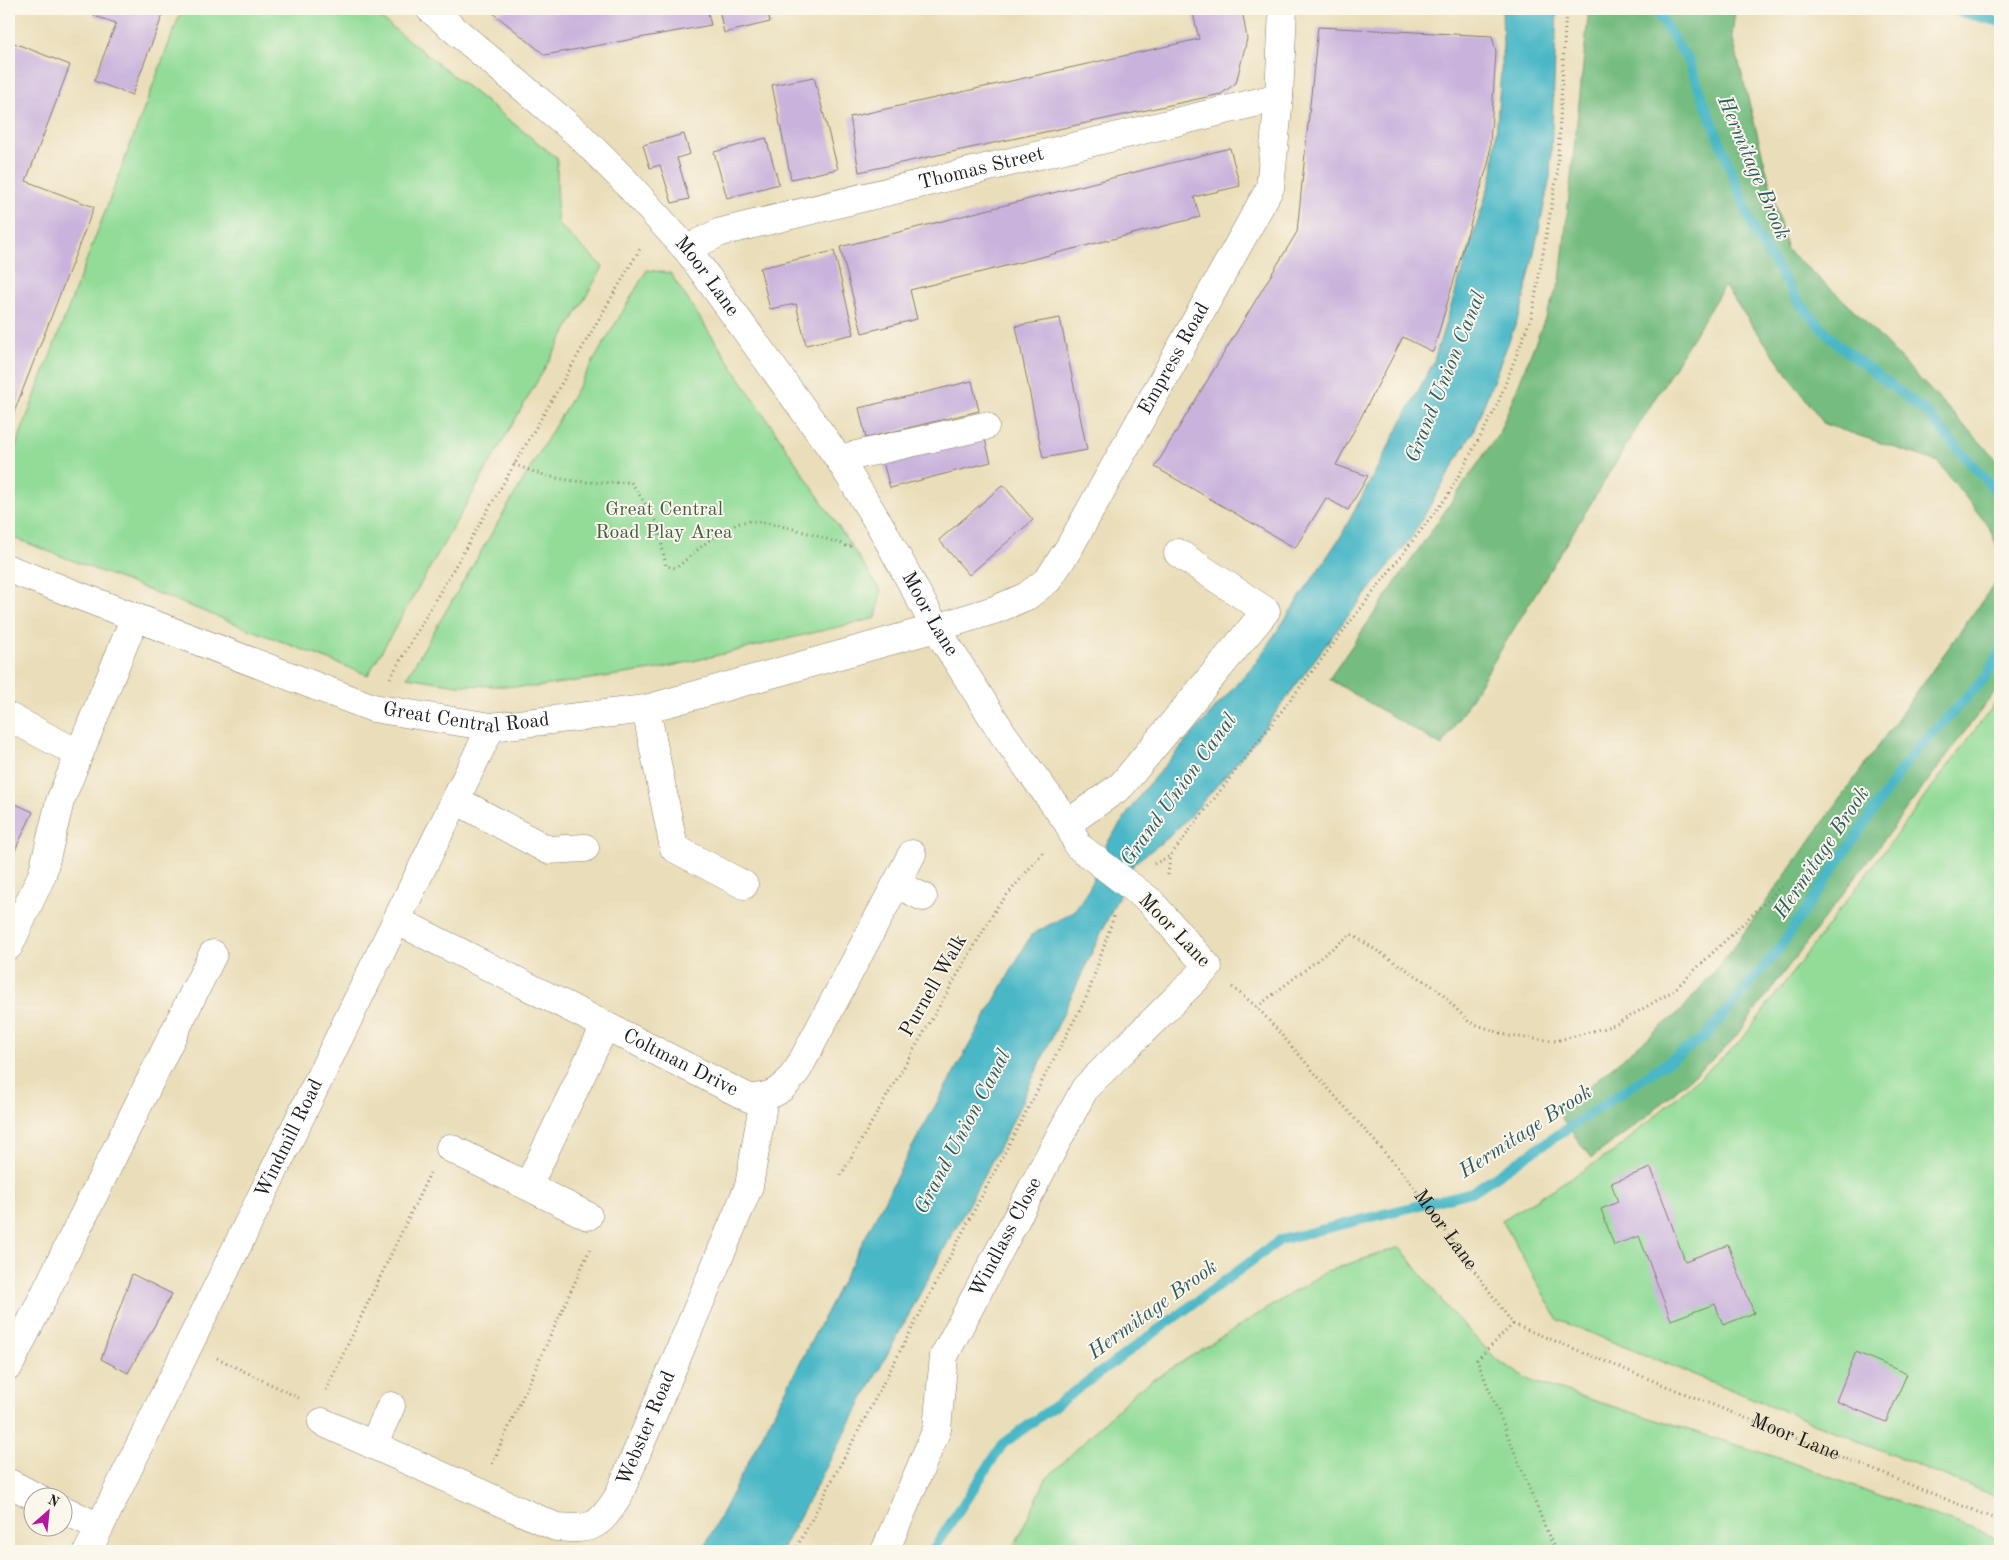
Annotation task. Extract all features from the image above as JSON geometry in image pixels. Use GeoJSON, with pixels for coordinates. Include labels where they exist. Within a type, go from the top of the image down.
{"type":"FeatureCollection","features":[{"type":"Feature","properties":{"kind":"street","name":"Moor Lane"},"geometry":{"type":"LineString","coordinates":[[430,9],[577,133],[624,180],[689,252],[839,459],[882,527],[936,628],[1003,734],[1073,834],[1150,901],[1208,967]]}},
{"type":"Feature","properties":{"kind":"street","name":"Empress Road"},"geometry":{"type":"LineString","coordinates":[[936,628],[997,609],[1027,596],[1048,580],[1069,548],[1270,188],[1279,97],[1283,9]]}},
{"type":"Feature","properties":{"kind":"street","name":"Thomas Street"},"geometry":{"type":"LineString","coordinates":[[689,252],[700,242],[720,232],[1279,97]]}},
{"type":"Feature","properties":{"kind":"street"},"geometry":{"type":"LineString","coordinates":[[839,459],[985,426]]}},
{"type":"Feature","properties":{"kind":"street"},"geometry":{"type":"LineString","coordinates":[[1073,834],[1121,786],[1266,611],[1178,553]]}},
{"type":"Feature","properties":{"kind":"street","name":"Great Central Road"},"geometry":{"type":"LineString","coordinates":[[9,569],[373,708],[491,727],[646,709],[936,628]]}},
{"type":"Feature","properties":{"kind":"street"},"geometry":{"type":"LineString","coordinates":[[9,946],[42,875],[60,801],[135,617]]}},
{"type":"Feature","properties":{"kind":"street"},"geometry":{"type":"LineString","coordinates":[[646,709],[674,848],[744,884]]}},
{"type":"Feature","properties":{"kind":"street"},"geometry":{"type":"LineString","coordinates":[[9,717],[79,754]]}},
{"type":"Feature","properties":{"kind":"street","name":"Windmill Road"},"geometry":{"type":"LineString","coordinates":[[94,1539],[398,921],[491,727]]}},
{"type":"Feature","properties":{"kind":"street"},"geometry":{"type":"LineString","coordinates":[[456,800],[548,850],[585,848]]}},
{"type":"Feature","properties":{"kind":"street","name":"Coltman Drive"},"geometry":{"type":"LineString","coordinates":[[398,921],[749,1098],[764,1098],[788,1083],[798,1069],[912,854]]}},
{"type":"Feature","properties":{"kind":"street"},"geometry":{"type":"LineString","coordinates":[[896,884],[923,897]]}},
{"type":"Feature","properties":{"kind":"street"},"geometry":{"type":"LineString","coordinates":[[9,1366],[213,954]]}},
{"type":"Feature","properties":{"kind":"street","name":"Windlass Close"},"geometry":{"type":"LineString","coordinates":[[885,1551],[938,1429],[944,1356],[1085,1088],[1208,967]]}},
{"type":"Feature","properties":{"kind":"street"},"geometry":{"type":"LineString","coordinates":[[528,1186],[605,1026]]}},
{"type":"Feature","properties":{"kind":"street","name":"Webster Road"},"geometry":{"type":"LineString","coordinates":[[320,1415],[373,1445],[478,1494],[556,1527],[582,1529],[594,1525],[608,1512],[618,1497],[749,1186],[764,1098]]}},
{"type":"Feature","properties":{"kind":"street"},"geometry":{"type":"LineString","coordinates":[[450,1148],[588,1216]]}},
{"type":"Feature","properties":{"kind":"street"},"geometry":{"type":"LineString","coordinates":[[373,1445],[392,1406]]}},
{"type":"Feature","properties":{"kind":"street"},"geometry":{"type":"LineString","coordinates":[[9,1483],[22,1490]]}},
{"type":"Feature","properties":{"kind":"street"},"geometry":{"type":"LineString","coordinates":[[72,1518],[94,1539]]}},
{"type":"Feature","properties":{"kind":"path"},"geometry":{"type":"LineString","coordinates":[[1152,865],[1170,856],[1448,495],[1496,408],[1532,315],[1536,296],[1557,175],[1566,9]]}},
{"type":"Feature","properties":{"kind":"path"},"geometry":{"type":"LineString","coordinates":[[373,708],[632,260],[660,220]]}},
{"type":"Feature","properties":{"kind":"path"},"geometry":{"type":"LineString","coordinates":[[514,464],[537,474],[561,480],[593,484],[631,482],[657,522],[666,566],[676,568],[728,529],[745,522],[823,536],[849,547],[882,527]]}},
{"type":"Feature","properties":{"kind":"path","name":"Purnell Walk"},"geometry":{"type":"LineString","coordinates":[[841,1175],[997,908],[1073,834]]}},
{"type":"Feature","properties":{"kind":"path"},"geometry":{"type":"LineString","coordinates":[[1257,1007],[1351,934],[1437,989],[1469,1022],[1508,1036],[1556,1041],[1615,1025],[1672,991],[1782,886]]}},
{"type":"Feature","properties":{"kind":"path"},"geometry":{"type":"LineString","coordinates":[[795,1551],[1088,994],[1116,908]]}},
{"type":"Feature","properties":{"kind":"path","name":"Moor Lane"},"geometry":{"type":"LineString","coordinates":[[1208,967],[1257,1007],[1407,1178],[1444,1226],[1513,1324],[2000,1521]]}},
{"type":"Feature","properties":{"kind":"path"},"geometry":{"type":"LineString","coordinates":[[189,1344],[320,1415],[437,1158],[450,1148]]}},
{"type":"Feature","properties":{"kind":"path"},"geometry":{"type":"LineString","coordinates":[[478,1494],[591,1248],[588,1216]]}},
{"type":"Feature","properties":{"kind":"path"},"geometry":{"type":"LineString","coordinates":[[1513,1324],[1477,1360],[1555,1551]]}},
{"type":"Feature","properties":{"kind":"green space"},"geometry":{"type":"Polygon","coordinates":[[[182,9],[369,9],[557,158],[557,223],[603,267],[368,675],[9,536],[9,464],[182,9]]]}},
{"type":"Feature","properties":{"kind":"green space"},"geometry":{"type":"Polygon","coordinates":[[[1589,9],[1735,9],[1732,36],[1787,250],[1851,307],[2000,463],[2000,553],[1989,527],[1938,462],[1824,424],[1724,286],[1442,746],[1329,679],[1499,433],[1560,281],[1589,9]]]}},
{"type":"Feature","properties":{"kind":"green space","name":"Great Central Road Play Area"},"geometry":{"type":"Polygon","coordinates":[[[647,270],[670,273],[881,591],[876,618],[659,669],[535,687],[457,685],[407,677],[647,270]]]}},
{"type":"Feature","properties":{"kind":"green space"},"geometry":{"type":"Polygon","coordinates":[[[2000,576],[2000,685],[1730,1044],[1635,1126],[1591,1158],[1557,1112],[1682,1010],[1733,948],[2000,576]]]}},
{"type":"Feature","properties":{"kind":"green space"},"geometry":{"type":"Polygon","coordinates":[[[2000,697],[2000,1498],[1558,1320],[1502,1220],[1615,1151],[1741,1041],[2000,697]]]}},
{"type":"Feature","properties":{"kind":"green space"},"geometry":{"type":"Polygon","coordinates":[[[1400,1247],[1449,1310],[1497,1360],[1531,1381],[1779,1458],[2000,1540],[2000,1551],[1012,1551],[1046,1479],[1137,1390],[1327,1271],[1400,1247]]]}},
{"type":"Feature","properties":{"kind":"water","name":"Grand Union Canal"},"geometry":{"type":"Polygon","coordinates":[[[1502,9],[1557,9],[1550,178],[1522,308],[1473,432],[1411,538],[1333,635],[1254,742],[1194,812],[1168,838],[1134,863],[1008,1131],[781,1551],[702,1551],[911,1149],[1031,935],[1074,911],[1089,889],[1107,843],[1145,788],[1257,661],[1341,536],[1433,363],[1493,173],[1503,45],[1502,9]]]}},
{"type":"Feature","properties":{"kind":"building"},"geometry":{"type":"Polygon","coordinates":[[[97,9],[165,9],[132,95],[94,81],[116,23],[94,16],[97,9]]]}},
{"type":"Feature","properties":{"kind":"building"},"geometry":{"type":"Polygon","coordinates":[[[514,9],[707,9],[711,25],[545,55],[493,13],[514,9]]]}},
{"type":"Feature","properties":{"kind":"building"},"geometry":{"type":"Polygon","coordinates":[[[719,9],[767,9],[770,22],[724,33],[719,9]]]}},
{"type":"Feature","properties":{"kind":"building"},"geometry":{"type":"Polygon","coordinates":[[[777,9],[799,9],[799,10],[778,14],[777,9]]]}},
{"type":"Feature","properties":{"kind":"building"},"geometry":{"type":"Polygon","coordinates":[[[1192,9],[1242,9],[1247,39],[1236,83],[1221,94],[859,172],[850,117],[1199,39],[1192,9]]]}},
{"type":"Feature","properties":{"kind":"building"},"geometry":{"type":"Polygon","coordinates":[[[1318,27],[1492,36],[1496,52],[1489,160],[1433,352],[1403,337],[1336,465],[1368,476],[1348,510],[1326,498],[1295,548],[1155,467],[1297,232],[1318,27]]]}},
{"type":"Feature","properties":{"kind":"building"},"geometry":{"type":"Polygon","coordinates":[[[9,41],[70,65],[26,181],[94,207],[9,425],[9,41]]]}},
{"type":"Feature","properties":{"kind":"building"},"geometry":{"type":"Polygon","coordinates":[[[814,77],[838,169],[791,179],[772,85],[814,77]]]}},
{"type":"Feature","properties":{"kind":"building"},"geometry":{"type":"Polygon","coordinates":[[[684,134],[690,154],[677,158],[689,199],[672,203],[660,165],[650,168],[643,145],[684,134]]]}},
{"type":"Feature","properties":{"kind":"building"},"geometry":{"type":"Polygon","coordinates":[[[766,138],[779,184],[727,198],[714,152],[766,138]]]}},
{"type":"Feature","properties":{"kind":"building"},"geometry":{"type":"Polygon","coordinates":[[[1230,148],[1240,186],[1194,197],[1200,217],[910,290],[917,319],[862,333],[840,247],[1230,148]]]}},
{"type":"Feature","properties":{"kind":"building"},"geometry":{"type":"Polygon","coordinates":[[[834,251],[854,334],[806,345],[796,304],[770,309],[760,268],[834,251]]]}},
{"type":"Feature","properties":{"kind":"building"},"geometry":{"type":"Polygon","coordinates":[[[1060,318],[1087,450],[1043,458],[1016,326],[1060,318]]]}},
{"type":"Feature","properties":{"kind":"building"},"geometry":{"type":"Polygon","coordinates":[[[972,381],[979,411],[866,438],[859,408],[972,381]]]}},
{"type":"Feature","properties":{"kind":"building"},"geometry":{"type":"Polygon","coordinates":[[[984,436],[991,462],[890,488],[883,462],[984,436]]]}},
{"type":"Feature","properties":{"kind":"building"},"geometry":{"type":"Polygon","coordinates":[[[1003,485],[1033,520],[969,575],[939,540],[1003,485]]]}},
{"type":"Feature","properties":{"kind":"building"},"geometry":{"type":"Polygon","coordinates":[[[9,801],[33,812],[9,863],[9,801]]]}},
{"type":"Feature","properties":{"kind":"building"},"geometry":{"type":"Polygon","coordinates":[[[1651,1168],[1685,1261],[1728,1245],[1754,1313],[1723,1325],[1715,1304],[1671,1320],[1639,1236],[1614,1245],[1601,1209],[1618,1202],[1611,1183],[1651,1168]]]}},
{"type":"Feature","properties":{"kind":"building"},"geometry":{"type":"Polygon","coordinates":[[[132,1274],[172,1294],[128,1373],[101,1359],[132,1274]]]}},
{"type":"Feature","properties":{"kind":"building"},"geometry":{"type":"Polygon","coordinates":[[[1856,1352],[1907,1374],[1886,1422],[1836,1401],[1856,1352]]]}},
{"type":"Feature","properties":{"kind":"waterway","name":"Hermitage Brook"},"geometry":{"type":"LineString","coordinates":[[1655,9],[1689,62],[1756,235],[1799,303],[1837,344],[1926,412],[1993,488],[2000,500]]}},
{"type":"Feature","properties":{"kind":"waterway"},"geometry":{"type":"LineString","coordinates":[[1948,9],[2000,22]]}},
{"type":"Feature","properties":{"kind":"waterway","name":"Hermitage Brook"},"geometry":{"type":"LineString","coordinates":[[932,1551],[1003,1444],[1280,1240],[1472,1192],[1705,1037],[1778,950],[1910,757],[1987,676],[2000,651]]}}]}
